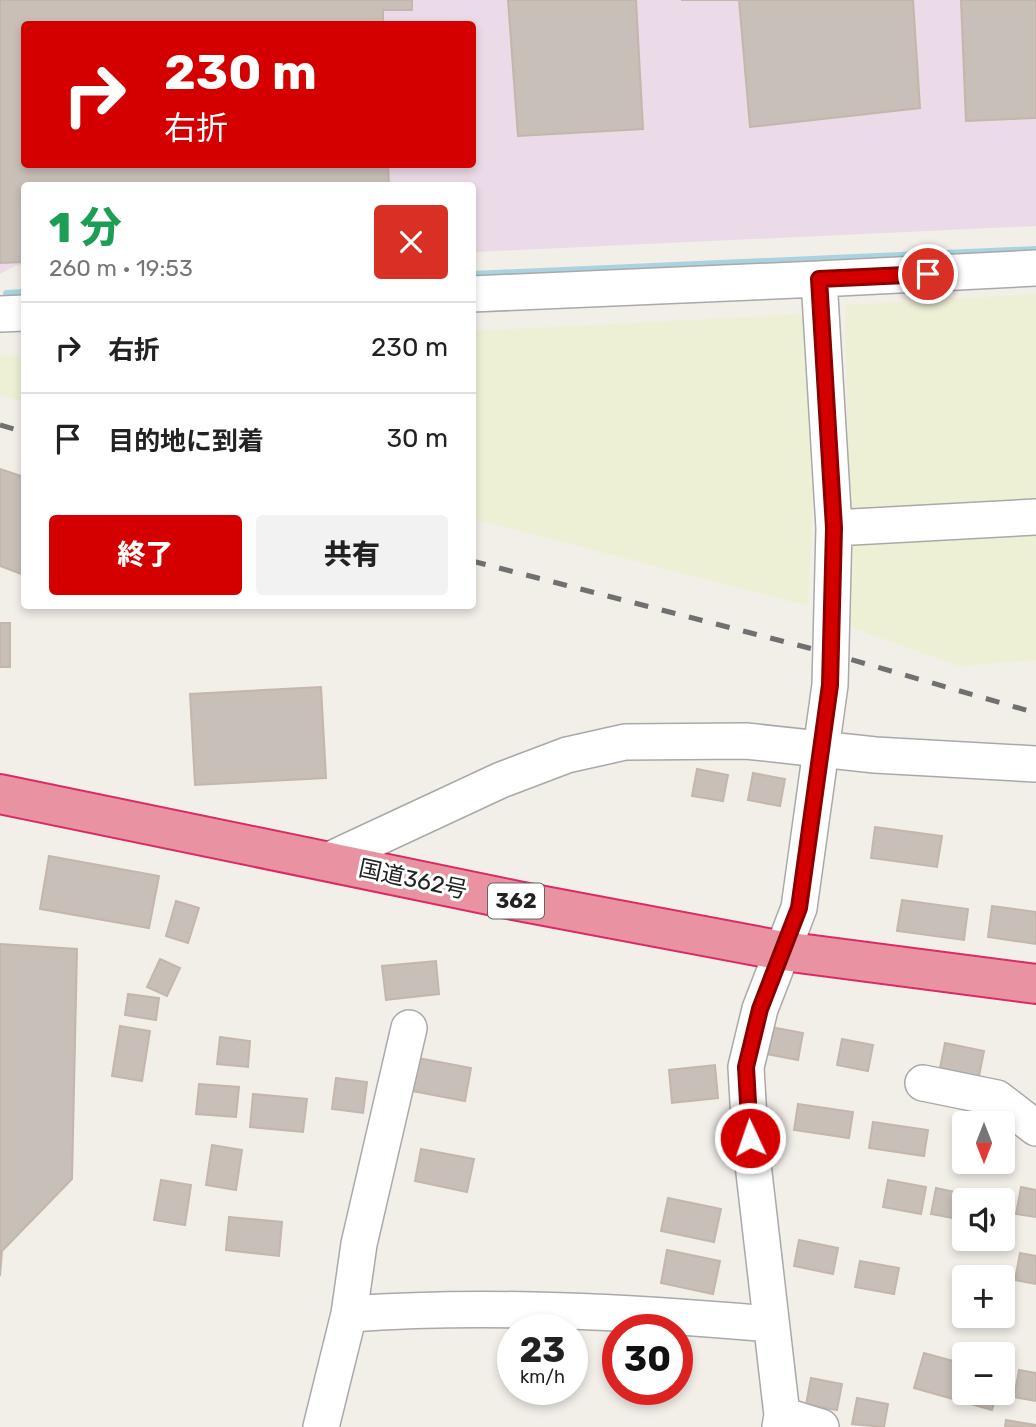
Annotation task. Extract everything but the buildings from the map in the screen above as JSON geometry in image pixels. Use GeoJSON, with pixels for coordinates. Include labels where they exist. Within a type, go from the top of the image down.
{"type":"FeatureCollection","features":[{"type":"Feature","properties":{"kind":"highway","name":"国道362号"},"geometry":{"type":"LineString","coordinates":[[0,794],[517,901],[783,951],[1036,984]]}},
{"type":"Feature","properties":{"kind":"street"},"geometry":{"type":"LineString","coordinates":[[476,294],[1036,268]]}},
{"type":"Feature","properties":{"kind":"street"},"geometry":{"type":"LineString","coordinates":[[819,279],[834,528],[832,654],[823,750],[799,908],[760,1009],[746,1067],[750,1138],[781,1421],[821,1427]]}},
{"type":"Feature","properties":{"kind":"street"},"geometry":{"type":"LineString","coordinates":[[0,314],[21,313]]}},
{"type":"Feature","properties":{"kind":"street"},"geometry":{"type":"LineString","coordinates":[[834,528],[1036,517]]}},
{"type":"Feature","properties":{"kind":"street"},"geometry":{"type":"LineString","coordinates":[[327,860],[501,780],[567,755],[625,742],[709,739],[823,750],[1036,764]]}},
{"type":"Feature","properties":{"kind":"street"},"geometry":{"type":"LineString","coordinates":[[321,1427],[349,1314],[359,1244],[409,1028]]}},
{"type":"Feature","properties":{"kind":"street"},"geometry":{"type":"LineString","coordinates":[[923,1083],[998,1098],[1036,1128]]}},
{"type":"Feature","properties":{"kind":"street"},"geometry":{"type":"LineString","coordinates":[[349,1314],[428,1309],[518,1309],[638,1313],[770,1324]]}},
{"type":"Feature","properties":{"kind":"shaded area"},"geometry":{"type":"Polygon","coordinates":[[[0,0],[1036,0],[1036,226],[476,252],[476,182],[21,182],[21,266],[15,266],[0,274],[0,0]]]}},
{"type":"Feature","properties":{"kind":"green space"},"geometry":{"type":"Polygon","coordinates":[[[1036,294],[1036,501],[849,513],[845,305],[1036,294]]]}},
{"type":"Feature","properties":{"kind":"green space"},"geometry":{"type":"Polygon","coordinates":[[[821,313],[808,606],[476,520],[476,331],[821,313]]]}},
{"type":"Feature","properties":{"kind":"green space"},"geometry":{"type":"Polygon","coordinates":[[[21,355],[21,401],[0,395],[0,356],[21,355]]]}},
{"type":"Feature","properties":{"kind":"green space"},"geometry":{"type":"Polygon","coordinates":[[[1036,529],[1036,660],[959,666],[847,626],[843,538],[1036,529]]]}},
{"type":"Feature","properties":{"kind":"waterway"},"geometry":{"type":"LineString","coordinates":[[476,275],[1036,250]]}},
{"type":"Feature","properties":{"kind":"waterway"},"geometry":{"type":"LineString","coordinates":[[7,294],[21,293]]}},
{"type":"Feature","properties":{"kind":"railway"},"geometry":{"type":"LineString","coordinates":[[0,425],[21,431]]}},
{"type":"Feature","properties":{"kind":"railway"},"geometry":{"type":"LineString","coordinates":[[476,562],[832,654],[1036,713]]}},
{"type":"Feature","properties":{"kind":"route"},"geometry":{"type":"LineString","coordinates":[[750,1138],[746,1067],[760,1009],[799,908],[830,685],[834,528],[824,400],[819,279],[928,274]]}}]}
